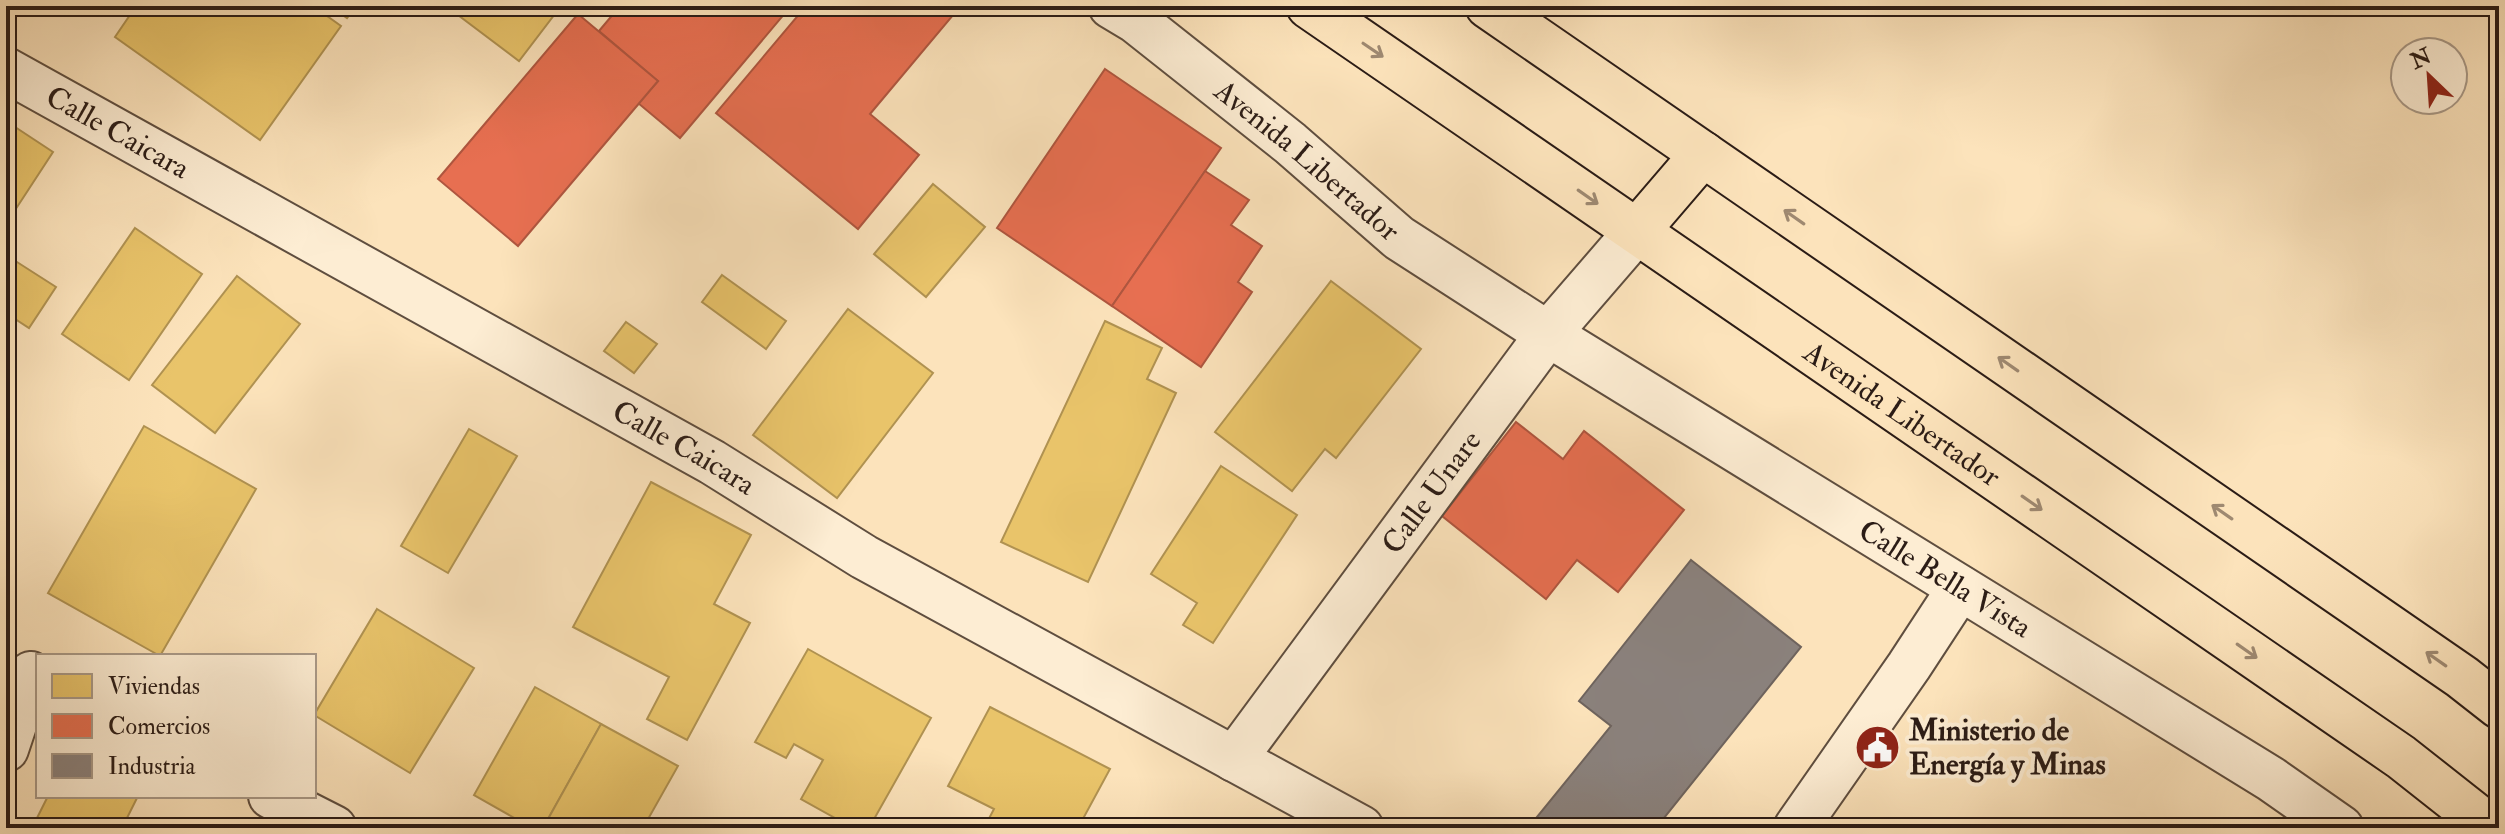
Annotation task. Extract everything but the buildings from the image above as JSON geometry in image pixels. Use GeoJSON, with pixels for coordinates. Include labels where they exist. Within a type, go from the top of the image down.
{"type":"FeatureCollection","features":[{"type":"Feature","properties":{"kind":"main road","name":"Avenida Libertador"},"geometry":{"type":"LineString","coordinates":[[1309,6],[2401,757],[2491,828]]}},
{"type":"Feature","properties":{"kind":"main road"},"geometry":{"type":"LineString","coordinates":[[1488,6],[2462,677],[2499,706]]}},
{"type":"Feature","properties":{"kind":"main road"},"geometry":{"type":"LineString","coordinates":[[1637,231],[1703,154]]}},
{"type":"Feature","properties":{"kind":"street","name":"Avenida Libertador"},"geometry":{"type":"LineString","coordinates":[[1111,6],[1136,21],[1290,143],[1399,238],[1548,334]]}},
{"type":"Feature","properties":{"kind":"street","name":"Calle Caicara"},"geometry":{"type":"LineString","coordinates":[[6,70],[712,462],[864,557],[1361,828]]}},
{"type":"Feature","properties":{"kind":"street","name":"Calle Unare"},"geometry":{"type":"LineString","coordinates":[[1234,759],[1548,334],[1637,231]]}},
{"type":"Feature","properties":{"kind":"street","name":"Calle Bella Vista"},"geometry":{"type":"LineString","coordinates":[[1548,334],[2271,779],[2341,828]]}},
{"type":"Feature","properties":{"kind":"street"},"geometry":{"type":"LineString","coordinates":[[1796,828],[1960,588]]}},
{"type":"Feature","properties":{"kind":"street"},"geometry":{"type":"LineString","coordinates":[[6,749],[25,670]]}},
{"type":"Feature","properties":{"kind":"street"},"geometry":{"type":"LineString","coordinates":[[275,798],[334,828]]}},
{"type":"Feature","properties":{"kind":"place","name":"Ministerio de Energía y Minas"},"geometry":{"type":"Point","coordinates":[1878,747]}}]}
